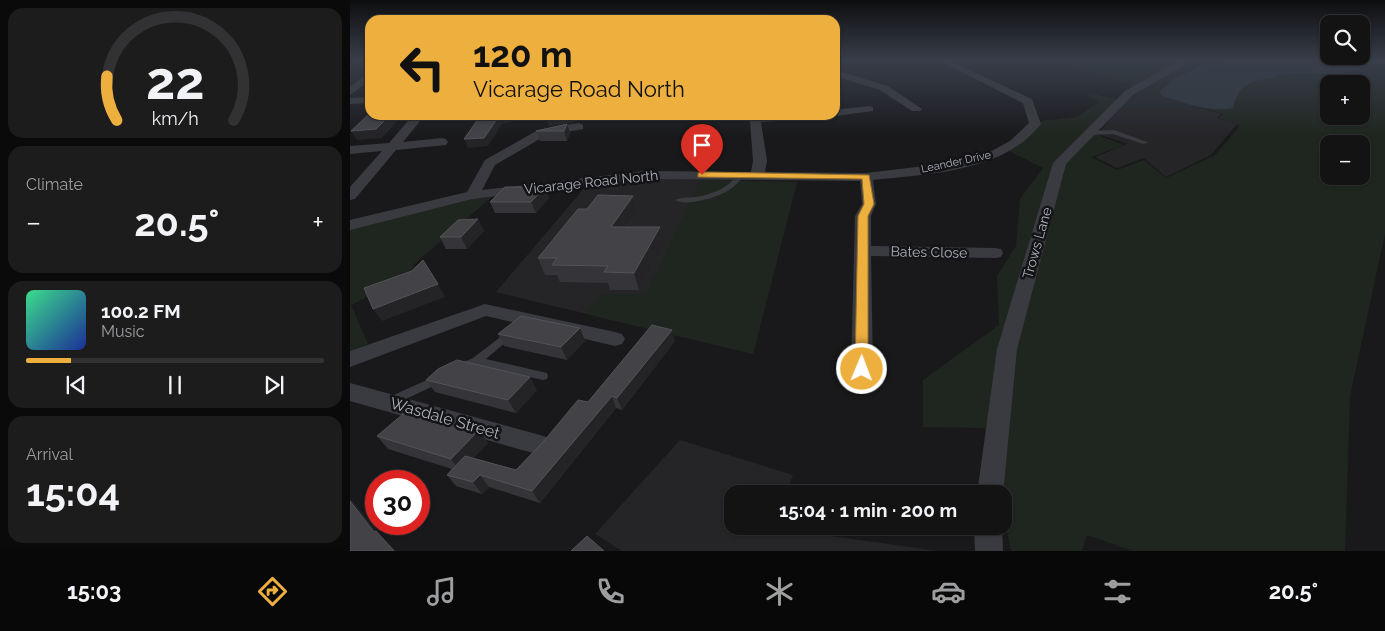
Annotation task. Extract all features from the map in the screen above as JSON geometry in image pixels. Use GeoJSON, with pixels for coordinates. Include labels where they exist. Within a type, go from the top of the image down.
{"type":"FeatureCollection","features":[{"type":"Feature","properties":{"kind":"street"},"geometry":{"type":"LineString","coordinates":[[877,86],[884,88],[916,109]]}},
{"type":"Feature","properties":{"kind":"street","name":"Leander Drive"},"geometry":{"type":"LineString","coordinates":[[866,177],[933,169],[990,157],[1014,144],[1035,124],[1028,100],[997,86]]}},
{"type":"Feature","properties":{"kind":"street","name":"Trows Lane"},"geometry":{"type":"LineString","coordinates":[[991,485],[1007,349],[1060,163],[1129,93],[1142,86]]}},
{"type":"Feature","properties":{"kind":"street"},"geometry":{"type":"LineString","coordinates":[[350,102],[365,100]]}},
{"type":"Feature","properties":{"kind":"street"},"geometry":{"type":"LineString","coordinates":[[840,112],[869,109]]}},
{"type":"Feature","properties":{"kind":"street"},"geometry":{"type":"LineString","coordinates":[[350,196],[416,120]]}},
{"type":"Feature","properties":{"kind":"street"},"geometry":{"type":"LineString","coordinates":[[755,120],[760,161],[757,176]]}},
{"type":"Feature","properties":{"kind":"street"},"geometry":{"type":"LineString","coordinates":[[472,195],[490,163],[542,133],[579,127]]}},
{"type":"Feature","properties":{"kind":"street"},"geometry":{"type":"LineString","coordinates":[[350,150],[442,142]]}},
{"type":"Feature","properties":{"kind":"street","name":"Vicarage Road North"},"geometry":{"type":"LineString","coordinates":[[350,225],[472,195],[644,175],[866,177]]}},
{"type":"Feature","properties":{"kind":"street"},"geometry":{"type":"LineString","coordinates":[[862,369],[863,216],[869,204],[866,177]]}},
{"type":"Feature","properties":{"kind":"street","name":"Bates Close"},"geometry":{"type":"LineString","coordinates":[[863,251],[995,253]]}},
{"type":"Feature","properties":{"kind":"street"},"geometry":{"type":"LineString","coordinates":[[350,359],[485,310],[615,339]]}},
{"type":"Feature","properties":{"kind":"street","name":"Wasdale Street"},"geometry":{"type":"LineString","coordinates":[[350,392],[540,444]]}},
{"type":"Feature","properties":{"kind":"street"},"geometry":{"type":"LineString","coordinates":[[988,535],[989,551]]}},
{"type":"Feature","properties":{"kind":"lane"},"geometry":{"type":"LineString","coordinates":[[1090,133],[1114,132],[1145,143]]}},
{"type":"Feature","properties":{"kind":"lane"},"geometry":{"type":"LineString","coordinates":[[679,200],[690,200],[713,195],[732,186],[740,176]]}},
{"type":"Feature","properties":{"kind":"lane"},"geometry":{"type":"LineString","coordinates":[[389,402],[477,360],[528,320]]}},
{"type":"Feature","properties":{"kind":"lane"},"geometry":{"type":"LineString","coordinates":[[477,360],[543,376]]}},
{"type":"Feature","properties":{"kind":"shaded area"},"geometry":{"type":"Polygon","coordinates":[[[1130,86],[1320,86],[1320,125],[1370,125],[1370,86],[1385,86],[1385,234],[1350,396],[1345,551],[1133,551],[1087,535],[1082,551],[1011,551],[1008,535],[1012,535],[1012,485],[997,485],[985,428],[923,427],[923,380],[999,325],[997,276],[1016,246],[1020,199],[1043,168],[1009,151],[1042,121],[1077,117],[1099,102],[1087,95],[1089,93],[1120,100],[1096,134],[1124,145],[1091,157],[1117,170],[1144,160],[1166,178],[1215,155],[1240,126],[1219,118],[1223,114],[1155,94],[1144,95],[1130,86]]]}},
{"type":"Feature","properties":{"kind":"shaded area"},"geometry":{"type":"Polygon","coordinates":[[[1166,86],[1246,86],[1238,94],[1233,108],[1206,108],[1162,96],[1160,91],[1166,86]]]}},
{"type":"Feature","properties":{"kind":"shaded area"},"geometry":{"type":"Polygon","coordinates":[[[1142,89],[1221,114],[1217,118],[1237,124],[1211,155],[1166,177],[1144,158],[1117,168],[1095,157],[1127,144],[1098,134],[1118,108],[1142,89]]]}},
{"type":"Feature","properties":{"kind":"shaded area"},"geometry":{"type":"Polygon","coordinates":[[[631,178],[797,182],[753,354],[496,292],[586,186],[631,178]]]}},
{"type":"Feature","properties":{"kind":"shaded area"},"geometry":{"type":"Polygon","coordinates":[[[700,180],[797,182],[753,354],[586,314],[598,294],[646,294],[700,180]]]}},
{"type":"Feature","properties":{"kind":"shaded area"},"geometry":{"type":"Polygon","coordinates":[[[493,196],[412,266],[426,267],[351,305],[368,344],[350,351],[350,229],[473,197],[493,196]]]}},
{"type":"Feature","properties":{"kind":"shaded area"},"geometry":{"type":"Polygon","coordinates":[[[680,440],[793,475],[789,485],[724,485],[724,535],[824,535],[939,551],[622,551],[595,534],[680,440]]]}},
{"type":"Feature","properties":{"kind":"building"},"geometry":{"type":"Polygon","coordinates":[[[365,118],[365,120],[385,120],[376,129],[351,131],[365,118]]]}},
{"type":"Feature","properties":{"kind":"building"},"geometry":{"type":"Polygon","coordinates":[[[477,120],[496,120],[484,138],[464,139],[477,120]]]}},
{"type":"Feature","properties":{"kind":"building"},"geometry":{"type":"Polygon","coordinates":[[[567,124],[564,131],[536,131],[567,124]]]}},
{"type":"Feature","properties":{"kind":"building"},"geometry":{"type":"Polygon","coordinates":[[[505,187],[545,187],[531,202],[490,202],[505,187]]]}},
{"type":"Feature","properties":{"kind":"building"},"geometry":{"type":"Polygon","coordinates":[[[598,195],[633,196],[611,227],[660,227],[634,273],[604,272],[608,266],[552,265],[557,258],[538,258],[578,209],[587,209],[598,195]]]}},
{"type":"Feature","properties":{"kind":"building"},"geometry":{"type":"Polygon","coordinates":[[[478,219],[461,237],[440,237],[458,220],[478,219]]]}},
{"type":"Feature","properties":{"kind":"building"},"geometry":{"type":"Polygon","coordinates":[[[423,260],[438,284],[373,309],[364,288],[412,271],[423,260]]]}},
{"type":"Feature","properties":{"kind":"building"},"geometry":{"type":"Polygon","coordinates":[[[521,316],[580,328],[561,347],[498,334],[521,316]]]}},
{"type":"Feature","properties":{"kind":"building"},"geometry":{"type":"Polygon","coordinates":[[[652,325],[672,330],[617,398],[612,396],[532,491],[480,475],[473,482],[447,475],[465,456],[516,470],[544,441],[578,400],[588,402],[652,325]]]}},
{"type":"Feature","properties":{"kind":"building"},"geometry":{"type":"Polygon","coordinates":[[[457,360],[530,377],[508,400],[426,380],[438,369],[457,360]]]}},
{"type":"Feature","properties":{"kind":"building"},"geometry":{"type":"Polygon","coordinates":[[[408,410],[479,430],[451,459],[377,436],[408,410]]]}},
{"type":"Feature","properties":{"kind":"building"},"geometry":{"type":"Polygon","coordinates":[[[350,501],[365,520],[365,535],[380,535],[394,551],[350,551],[350,501]]]}},
{"type":"Feature","properties":{"kind":"building"},"geometry":{"type":"Polygon","coordinates":[[[587,536],[604,551],[571,551],[587,536]]]}},
{"type":"Feature","properties":{"kind":"route"},"geometry":{"type":"LineString","coordinates":[[702,175],[866,177],[869,204],[863,216],[862,369]]}}]}
